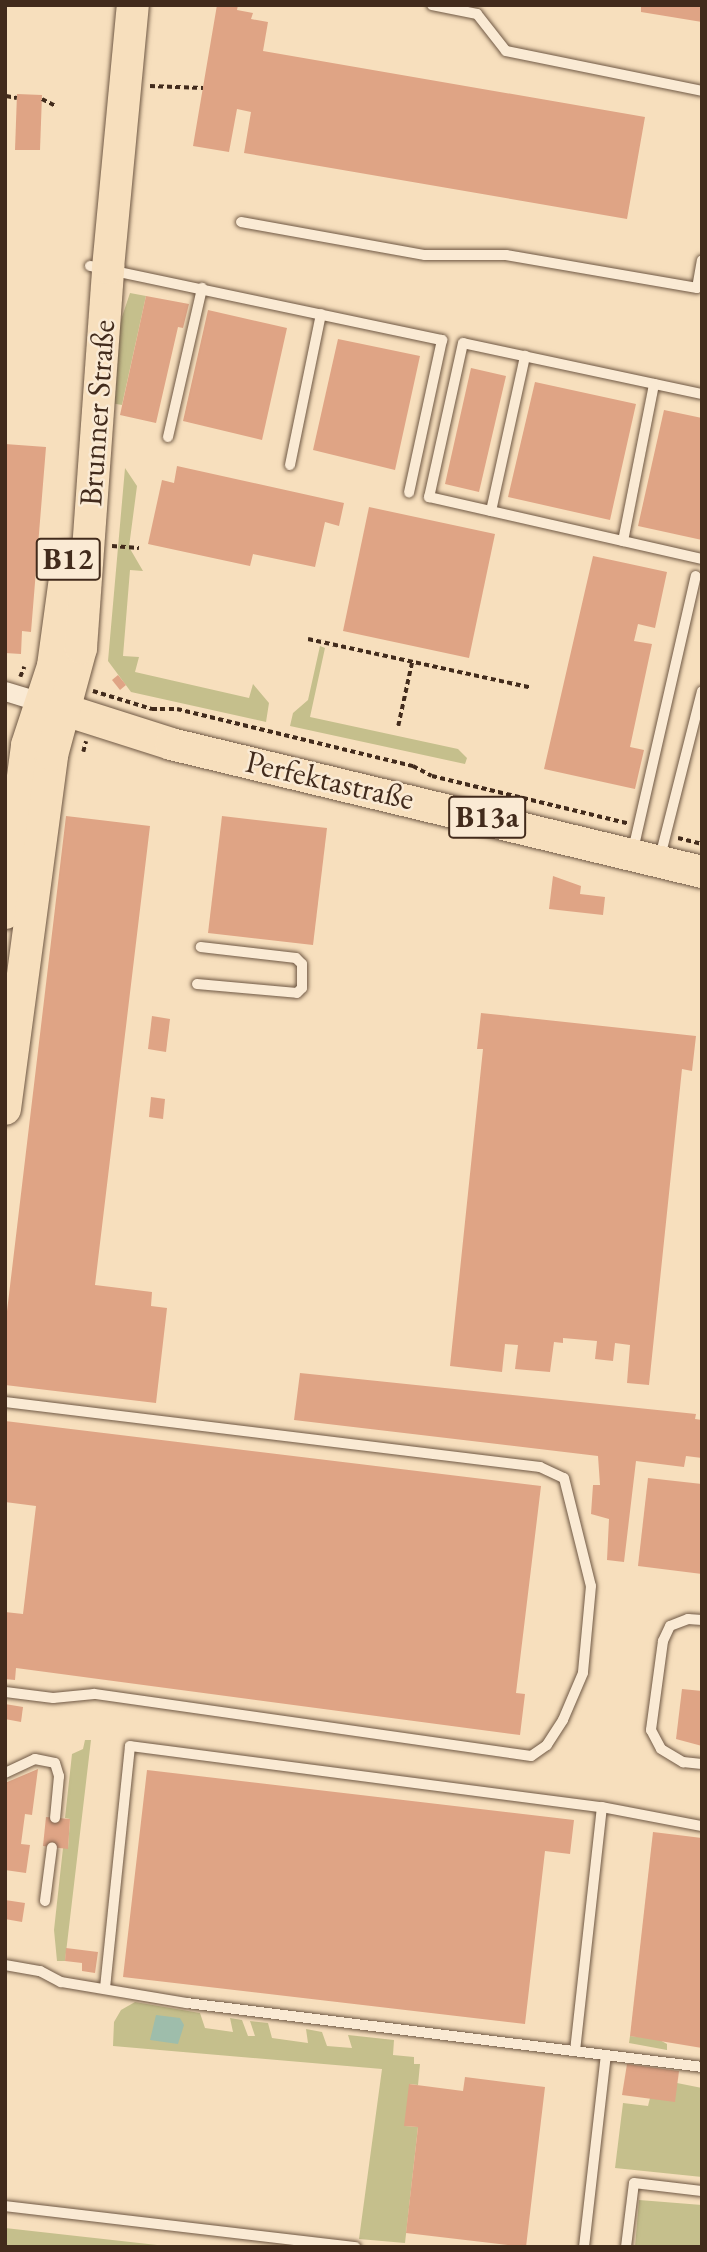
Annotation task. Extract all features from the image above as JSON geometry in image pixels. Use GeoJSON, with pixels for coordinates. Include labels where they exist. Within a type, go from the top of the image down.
{"type":"FeatureCollection","features":[{"type":"Feature","properties":{"kind":"main road","name":"Brunner Straße"},"geometry":{"type":"LineString","coordinates":[[99,267],[110,5]]}},
{"type":"Feature","properties":{"kind":"main road","name":"Brunner Straße"},"geometry":{"type":"LineString","coordinates":[[5,1109],[11,1009],[52,755],[53,666],[66,575],[99,267],[111,193],[133,5]]}},
{"type":"Feature","properties":{"kind":"main road","name":"Brunner Straße"},"geometry":{"type":"LineString","coordinates":[[5,913],[25,759],[53,707]]}},
{"type":"Feature","properties":{"kind":"main road","name":"Perfektastraße"},"geometry":{"type":"LineString","coordinates":[[53,707],[171,744],[649,844],[702,872]]}},
{"type":"Feature","properties":{"kind":"street"},"geometry":{"type":"LineString","coordinates":[[5,691],[53,707]]}},
{"type":"Feature","properties":{"kind":"lane"},"geometry":{"type":"LineString","coordinates":[[432,5],[477,14],[506,51],[702,91]]}},
{"type":"Feature","properties":{"kind":"lane"},"geometry":{"type":"LineString","coordinates":[[241,222],[425,255],[506,255],[697,288],[702,260]]}},
{"type":"Feature","properties":{"kind":"lane"},"geometry":{"type":"LineString","coordinates":[[99,267],[442,340],[409,492]]}},
{"type":"Feature","properties":{"kind":"lane"},"geometry":{"type":"LineString","coordinates":[[167,437],[202,288]]}},
{"type":"Feature","properties":{"kind":"lane"},"geometry":{"type":"LineString","coordinates":[[290,465],[321,314]]}},
{"type":"Feature","properties":{"kind":"lane"},"geometry":{"type":"LineString","coordinates":[[702,394],[463,342],[429,497],[702,559]]}},
{"type":"Feature","properties":{"kind":"lane"},"geometry":{"type":"LineString","coordinates":[[491,511],[525,356]]}},
{"type":"Feature","properties":{"kind":"lane"},"geometry":{"type":"LineString","coordinates":[[622,541],[654,384]]}},
{"type":"Feature","properties":{"kind":"lane"},"geometry":{"type":"LineString","coordinates":[[649,844],[696,576]]}},
{"type":"Feature","properties":{"kind":"lane"},"geometry":{"type":"LineString","coordinates":[[649,844],[702,691]]}},
{"type":"Feature","properties":{"kind":"lane"},"geometry":{"type":"LineString","coordinates":[[197,984],[297,993],[302,988],[301,960],[201,947]]}},
{"type":"Feature","properties":{"kind":"lane"},"geometry":{"type":"LineString","coordinates":[[5,1402],[540,1467],[564,1478],[591,1586],[583,1673],[563,1720],[547,1745],[531,1756],[94,1693],[53,1698],[5,1692]]}},
{"type":"Feature","properties":{"kind":"lane"},"geometry":{"type":"LineString","coordinates":[[702,1620],[688,1619],[670,1626],[663,1641],[652,1730],[661,1749],[683,1762],[702,1764]]}},
{"type":"Feature","properties":{"kind":"lane"},"geometry":{"type":"LineString","coordinates":[[105,1988],[130,1746],[601,1807],[702,1826]]}},
{"type":"Feature","properties":{"kind":"lane"},"geometry":{"type":"LineString","coordinates":[[5,1773],[35,1759],[55,1763],[59,1776],[55,1818]]}},
{"type":"Feature","properties":{"kind":"lane"},"geometry":{"type":"LineString","coordinates":[[575,2051],[601,1807]]}},
{"type":"Feature","properties":{"kind":"lane"},"geometry":{"type":"LineString","coordinates":[[45,1901],[52,1847]]}},
{"type":"Feature","properties":{"kind":"lane"},"geometry":{"type":"LineString","coordinates":[[5,1965],[40,1971],[61,1982],[387,2030],[702,2067]]}},
{"type":"Feature","properties":{"kind":"lane"},"geometry":{"type":"LineString","coordinates":[[584,2247],[606,2055]]}},
{"type":"Feature","properties":{"kind":"lane"},"geometry":{"type":"LineString","coordinates":[[626,2247],[634,2183],[702,2191]]}},
{"type":"Feature","properties":{"kind":"lane"},"geometry":{"type":"LineString","coordinates":[[5,2206],[356,2247]]}},
{"type":"Feature","properties":{"kind":"path"},"geometry":{"type":"LineString","coordinates":[[158,87],[203,88]]}},
{"type":"Feature","properties":{"kind":"path"},"geometry":{"type":"LineString","coordinates":[[6,96],[17,98]]}},
{"type":"Feature","properties":{"kind":"path"},"geometry":{"type":"LineString","coordinates":[[42,99],[56,106]]}},
{"type":"Feature","properties":{"kind":"path"},"geometry":{"type":"LineString","coordinates":[[112,545],[139,548]]}},
{"type":"Feature","properties":{"kind":"path"},"geometry":{"type":"LineString","coordinates":[[308,639],[531,688]]}},
{"type":"Feature","properties":{"kind":"path"},"geometry":{"type":"LineString","coordinates":[[398,726],[412,662]]}},
{"type":"Feature","properties":{"kind":"path"},"geometry":{"type":"LineString","coordinates":[[90,690],[152,709],[177,709],[413,766],[432,776],[649,844],[702,844]]}},
{"type":"Feature","properties":{"kind":"shaded area"},"geometry":{"type":"Polygon","coordinates":[[[130,293],[146,296],[122,405],[111,403],[119,326],[130,293]]]}},
{"type":"Feature","properties":{"kind":"shaded area"},"geometry":{"type":"Polygon","coordinates":[[[125,468],[137,486],[129,547],[143,571],[130,570],[123,656],[139,657],[135,672],[249,698],[253,684],[269,703],[266,722],[131,692],[108,661],[125,468]]]}},
{"type":"Feature","properties":{"kind":"shaded area"},"geometry":{"type":"Polygon","coordinates":[[[320,646],[325,648],[310,717],[458,749],[467,758],[465,764],[290,726],[293,713],[308,700],[320,646]]]}},
{"type":"Feature","properties":{"kind":"shaded area"},"geometry":{"type":"Polygon","coordinates":[[[85,1740],[91,1740],[65,1961],[57,1961],[54,1930],[63,1848],[68,1848],[70,1819],[65,1818],[72,1754],[83,1749],[85,1740]]]}},
{"type":"Feature","properties":{"kind":"shaded area"},"geometry":{"type":"Polygon","coordinates":[[[135,2002],[200,2013],[205,2028],[233,2032],[230,2018],[242,2020],[248,2036],[255,2036],[250,2021],[268,2023],[272,2038],[308,2043],[306,2029],[322,2032],[327,2046],[352,2048],[348,2035],[394,2040],[393,2055],[414,2057],[414,2064],[420,2064],[418,2085],[410,2084],[405,2126],[418,2127],[405,2243],[359,2239],[382,2069],[113,2046],[114,2022],[121,2010],[135,2002]]]}},
{"type":"Feature","properties":{"kind":"shaded area"},"geometry":{"type":"Polygon","coordinates":[[[156,2015],[180,2018],[184,2025],[178,2044],[150,2040],[156,2015]]]}},
{"type":"Feature","properties":{"kind":"shaded area"},"geometry":{"type":"Polygon","coordinates":[[[630,2036],[658,2039],[667,2044],[667,2050],[629,2043],[630,2036]]]}},
{"type":"Feature","properties":{"kind":"shaded area"},"geometry":{"type":"Polygon","coordinates":[[[677,2083],[702,2088],[702,2177],[615,2168],[623,2103],[648,2106],[650,2098],[677,2083]]]}},
{"type":"Feature","properties":{"kind":"shaded area"},"geometry":{"type":"Polygon","coordinates":[[[639,2200],[702,2205],[702,2247],[635,2247],[639,2200]]]}},
{"type":"Feature","properties":{"kind":"shaded area"},"geometry":{"type":"Polygon","coordinates":[[[5,2228],[175,2247],[5,2247],[5,2228]]]}},
{"type":"Feature","properties":{"kind":"building"},"geometry":{"type":"Polygon","coordinates":[[[217,5],[238,5],[237,10],[253,13],[251,19],[268,22],[263,51],[645,117],[627,219],[244,153],[251,112],[237,109],[229,152],[193,146],[217,5]]]}},
{"type":"Feature","properties":{"kind":"building"},"geometry":{"type":"Polygon","coordinates":[[[641,5],[702,5],[702,22],[641,12],[641,5]]]}},
{"type":"Feature","properties":{"kind":"building"},"geometry":{"type":"Polygon","coordinates":[[[17,94],[42,95],[40,150],[15,150],[17,94]]]}},
{"type":"Feature","properties":{"kind":"building"},"geometry":{"type":"Polygon","coordinates":[[[146,296],[189,304],[183,328],[178,327],[156,423],[120,415],[146,296]]]}},
{"type":"Feature","properties":{"kind":"building"},"geometry":{"type":"Polygon","coordinates":[[[208,310],[287,328],[262,440],[183,421],[208,310]]]}},
{"type":"Feature","properties":{"kind":"building"},"geometry":{"type":"Polygon","coordinates":[[[338,339],[420,356],[395,470],[313,450],[338,339]]]}},
{"type":"Feature","properties":{"kind":"building"},"geometry":{"type":"Polygon","coordinates":[[[471,368],[506,376],[479,492],[445,484],[471,368]]]}},
{"type":"Feature","properties":{"kind":"building"},"geometry":{"type":"Polygon","coordinates":[[[535,382],[636,404],[610,520],[508,497],[535,382]]]}},
{"type":"Feature","properties":{"kind":"building"},"geometry":{"type":"Polygon","coordinates":[[[664,410],[702,418],[702,540],[638,526],[664,410]]]}},
{"type":"Feature","properties":{"kind":"building"},"geometry":{"type":"Polygon","coordinates":[[[5,444],[46,447],[31,632],[22,631],[21,654],[5,653],[5,444]]]}},
{"type":"Feature","properties":{"kind":"building"},"geometry":{"type":"Polygon","coordinates":[[[177,466],[344,503],[339,526],[325,522],[315,567],[253,554],[250,566],[148,544],[162,480],[174,483],[177,466]]]}},
{"type":"Feature","properties":{"kind":"building"},"geometry":{"type":"Polygon","coordinates":[[[369,507],[495,534],[469,658],[343,631],[369,507]]]}},
{"type":"Feature","properties":{"kind":"building"},"geometry":{"type":"Polygon","coordinates":[[[593,556],[667,572],[655,628],[638,624],[634,641],[652,644],[630,747],[644,750],[635,789],[544,769],[593,556]]]}},
{"type":"Feature","properties":{"kind":"building"},"geometry":{"type":"Polygon","coordinates":[[[118,675],[126,685],[120,690],[112,680],[118,675]]]}},
{"type":"Feature","properties":{"kind":"building"},"geometry":{"type":"Polygon","coordinates":[[[66,816],[150,826],[95,1285],[152,1292],[151,1306],[167,1308],[156,1403],[5,1385],[5,1328],[66,816]]]}},
{"type":"Feature","properties":{"kind":"building"},"geometry":{"type":"Polygon","coordinates":[[[222,816],[327,828],[313,945],[208,933],[222,816]]]}},
{"type":"Feature","properties":{"kind":"building"},"geometry":{"type":"Polygon","coordinates":[[[553,876],[581,886],[580,894],[605,897],[603,915],[549,909],[553,876]]]}},
{"type":"Feature","properties":{"kind":"building"},"geometry":{"type":"Polygon","coordinates":[[[481,1013],[696,1036],[692,1071],[682,1069],[649,1385],[627,1383],[630,1345],[615,1343],[613,1361],[595,1359],[597,1341],[563,1338],[563,1343],[554,1342],[550,1372],[515,1369],[518,1345],[505,1344],[502,1372],[450,1366],[483,1049],[477,1049],[481,1013]]]}},
{"type":"Feature","properties":{"kind":"building"},"geometry":{"type":"Polygon","coordinates":[[[152,1016],[170,1019],[166,1052],[148,1049],[152,1016]]]}},
{"type":"Feature","properties":{"kind":"building"},"geometry":{"type":"Polygon","coordinates":[[[151,1097],[165,1099],[163,1119],[149,1117],[151,1097]]]}},
{"type":"Feature","properties":{"kind":"building"},"geometry":{"type":"Polygon","coordinates":[[[300,1373],[696,1414],[695,1419],[702,1420],[702,1458],[686,1456],[684,1467],[636,1461],[624,1562],[607,1560],[609,1519],[591,1514],[593,1485],[600,1485],[598,1456],[294,1420],[300,1373]]]}},
{"type":"Feature","properties":{"kind":"building"},"geometry":{"type":"Polygon","coordinates":[[[5,1421],[541,1486],[516,1693],[525,1694],[520,1735],[16,1668],[15,1680],[5,1679],[5,1612],[23,1614],[36,1506],[5,1502],[5,1421]]]}},
{"type":"Feature","properties":{"kind":"building"},"geometry":{"type":"Polygon","coordinates":[[[648,1478],[702,1484],[702,1574],[638,1566],[648,1478]]]}},
{"type":"Feature","properties":{"kind":"building"},"geometry":{"type":"Polygon","coordinates":[[[682,1689],[702,1691],[702,1746],[676,1739],[682,1689]]]}},
{"type":"Feature","properties":{"kind":"building"},"geometry":{"type":"Polygon","coordinates":[[[5,1704],[23,1707],[21,1722],[5,1719],[5,1704]]]}},
{"type":"Feature","properties":{"kind":"building"},"geometry":{"type":"Polygon","coordinates":[[[38,1769],[32,1815],[25,1814],[21,1844],[30,1845],[26,1873],[5,1870],[5,1783],[38,1769]]]}},
{"type":"Feature","properties":{"kind":"building"},"geometry":{"type":"Polygon","coordinates":[[[147,1770],[574,1820],[570,1854],[545,1851],[525,2024],[123,1977],[147,1770]]]}},
{"type":"Feature","properties":{"kind":"building"},"geometry":{"type":"Polygon","coordinates":[[[46,1817],[70,1819],[68,1849],[43,1846],[46,1817]]]}},
{"type":"Feature","properties":{"kind":"building"},"geometry":{"type":"Polygon","coordinates":[[[653,1832],[702,1838],[702,2048],[630,2036],[653,1832]]]}},
{"type":"Feature","properties":{"kind":"building"},"geometry":{"type":"Polygon","coordinates":[[[5,1900],[25,1903],[22,1922],[5,1919],[5,1900]]]}},
{"type":"Feature","properties":{"kind":"building"},"geometry":{"type":"Polygon","coordinates":[[[66,1948],[98,1952],[95,1973],[82,1971],[82,1963],[65,1961],[66,1948]]]}},
{"type":"Feature","properties":{"kind":"building"},"geometry":{"type":"Polygon","coordinates":[[[627,2064],[679,2071],[675,2102],[622,2095],[627,2064]]]}},
{"type":"Feature","properties":{"kind":"building"},"geometry":{"type":"Polygon","coordinates":[[[465,2077],[545,2087],[526,2247],[406,2233],[418,2127],[404,2126],[409,2084],[463,2091],[465,2077]]]}}]}
